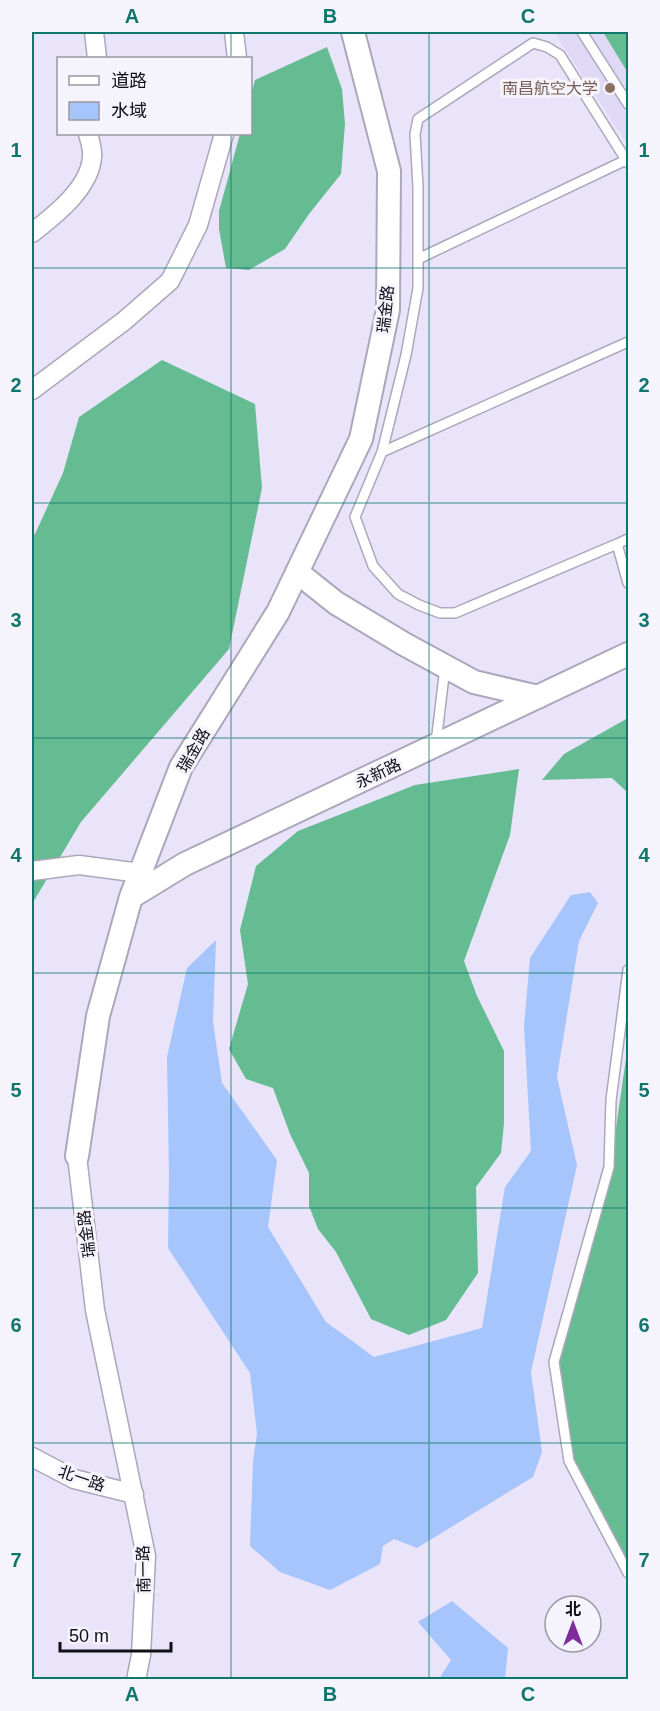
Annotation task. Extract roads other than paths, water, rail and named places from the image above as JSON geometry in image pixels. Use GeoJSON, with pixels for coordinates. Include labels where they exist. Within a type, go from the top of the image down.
{"type":"FeatureCollection","features":[{"type":"Feature","properties":{"kind":"street"},"geometry":{"type":"LineString","coordinates":[[94,32],[97,57]]}},
{"type":"Feature","properties":{"kind":"street"},"geometry":{"type":"LineString","coordinates":[[234,32],[237,57]]}},
{"type":"Feature","properties":{"kind":"street","name":"瑞金路"},"geometry":{"type":"LineString","coordinates":[[134,1494],[95,1310],[77,1156],[98,1016],[131,897],[181,767],[278,612],[361,439],[388,310],[389,171],[353,32]]}},
{"type":"Feature","properties":{"kind":"street"},"geometry":{"type":"LineString","coordinates":[[32,233],[55,215],[88,178],[92,156],[88,135]]}},
{"type":"Feature","properties":{"kind":"street"},"geometry":{"type":"LineString","coordinates":[[32,390],[124,321],[170,281],[198,225],[224,135]]}},
{"type":"Feature","properties":{"kind":"street"},"geometry":{"type":"LineString","coordinates":[[297,572],[336,603],[474,682],[538,697]]}},
{"type":"Feature","properties":{"kind":"street","name":"永新路"},"geometry":{"type":"LineString","coordinates":[[131,897],[185,864],[628,654]]}},
{"type":"Feature","properties":{"kind":"street"},"geometry":{"type":"LineString","coordinates":[[32,871],[80,865],[140,873]]}},
{"type":"Feature","properties":{"kind":"street","name":"北一路"},"geometry":{"type":"LineString","coordinates":[[32,1458],[74,1479],[134,1494]]}},
{"type":"Feature","properties":{"kind":"street","name":"南一路"},"geometry":{"type":"LineString","coordinates":[[134,1494],[146,1556],[141,1655],[136,1680]]}},
{"type":"Feature","properties":{"kind":"lane"},"geometry":{"type":"LineString","coordinates":[[582,32],[628,104]]}},
{"type":"Feature","properties":{"kind":"lane"},"geometry":{"type":"LineString","coordinates":[[418,258],[627,161],[560,55],[547,47],[533,43],[418,119],[415,134],[418,186],[416,299],[406,355],[382,452],[356,517],[373,566],[398,594],[440,614],[455,614],[628,539]]}},
{"type":"Feature","properties":{"kind":"lane"},"geometry":{"type":"LineString","coordinates":[[382,452],[628,342]]}},
{"type":"Feature","properties":{"kind":"lane"},"geometry":{"type":"LineString","coordinates":[[617,544],[628,583]]}},
{"type":"Feature","properties":{"kind":"lane"},"geometry":{"type":"LineString","coordinates":[[435,745],[445,666]]}},
{"type":"Feature","properties":{"kind":"lane"},"geometry":{"type":"LineString","coordinates":[[628,970],[611,1100],[609,1167],[554,1362],[569,1461],[628,1573]]}},
{"type":"Feature","properties":{"kind":"water"},"geometry":{"type":"Polygon","coordinates":[[[590,892],[598,903],[579,941],[557,1077],[577,1165],[531,1372],[542,1452],[533,1477],[417,1548],[394,1539],[383,1546],[380,1564],[330,1590],[280,1572],[250,1546],[253,1461],[257,1434],[250,1373],[168,1248],[167,1057],[187,968],[216,940],[213,1022],[222,1083],[277,1160],[268,1227],[326,1322],[374,1357],[482,1328],[505,1187],[531,1151],[524,1026],[530,958],[571,895],[590,892]]]}},
{"type":"Feature","properties":{"kind":"water"},"geometry":{"type":"Polygon","coordinates":[[[452,1601],[508,1648],[505,1679],[439,1679],[451,1660],[418,1622],[452,1601]]]}},
{"type":"Feature","properties":{"kind":"place","name":"南昌航空大学"},"geometry":{"type":"Point","coordinates":[610,88]}}]}
